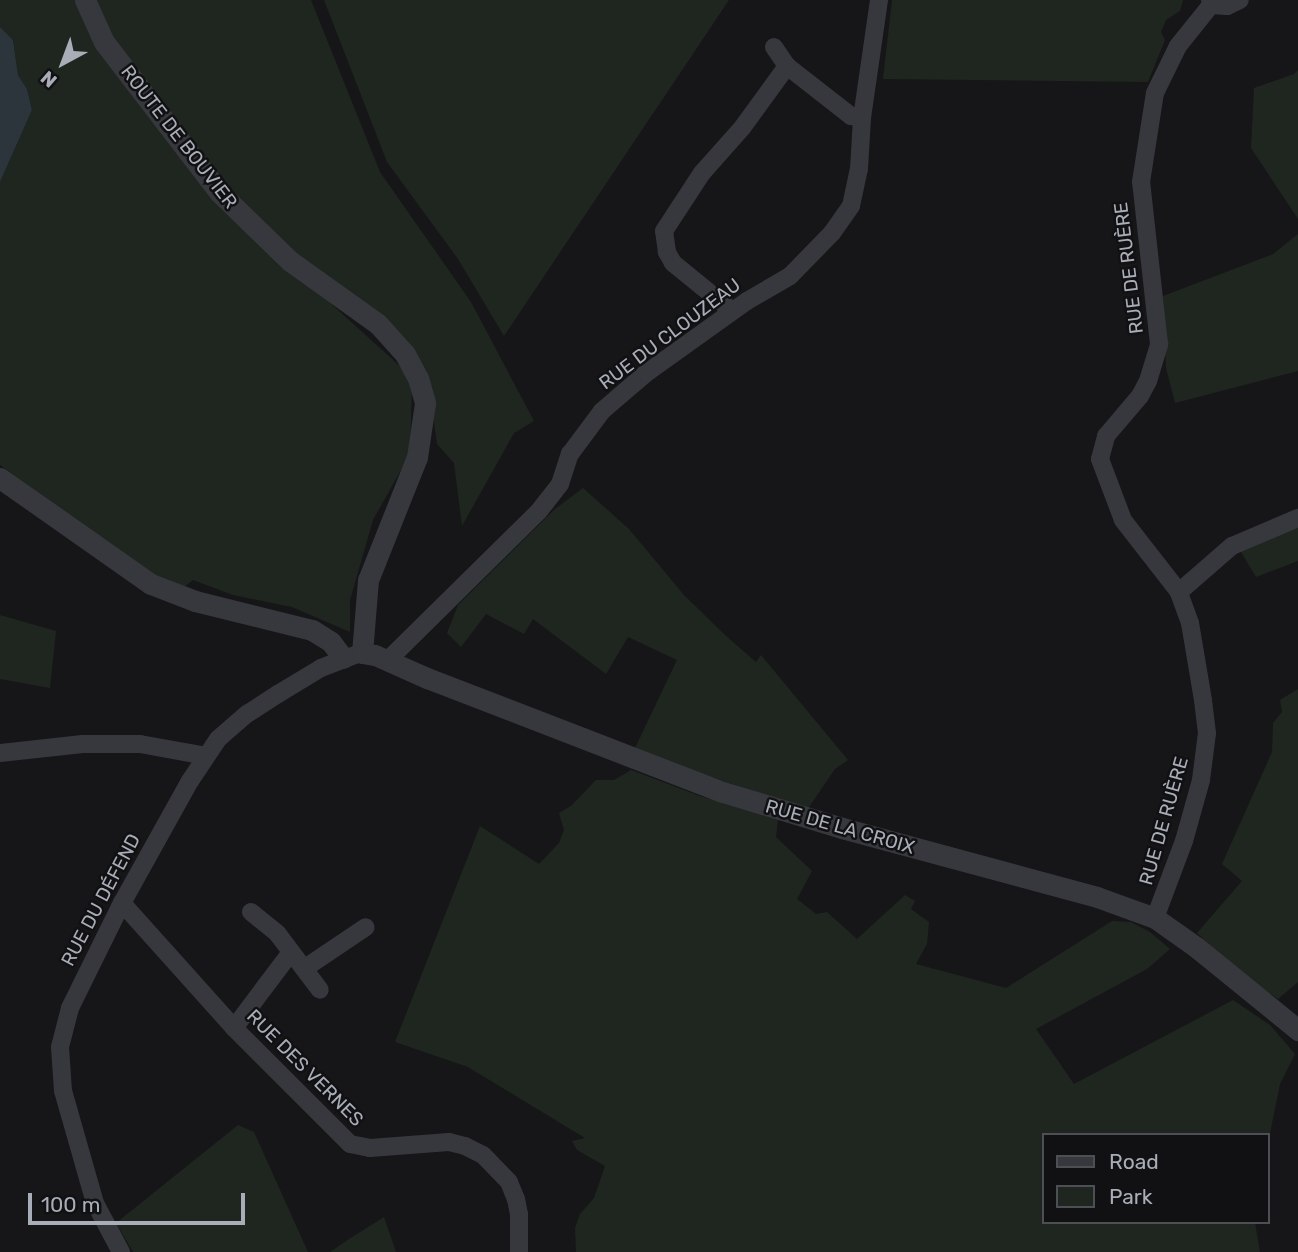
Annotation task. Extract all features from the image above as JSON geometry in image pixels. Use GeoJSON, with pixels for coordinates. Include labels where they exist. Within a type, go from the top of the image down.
{"type":"FeatureCollection","features":[{"type":"Feature","properties":{"kind":"street","name":"ROUTE DE BOUVIER"},"geometry":{"type":"LineString","coordinates":[[85,0],[104,42],[220,194],[290,261],[378,324],[405,354],[418,378],[425,403],[418,457],[368,580],[353,656]]}},
{"type":"Feature","properties":{"kind":"street","name":"RUE DU CLOUZEAU"},"geometry":{"type":"LineString","coordinates":[[388,660],[539,511],[560,485],[570,454],[602,411],[645,374],[732,311],[790,275],[832,233],[851,206],[859,169],[862,118],[879,0]]}},
{"type":"Feature","properties":{"kind":"street"},"geometry":{"type":"LineString","coordinates":[[1211,3],[1227,6],[1240,0]]}},
{"type":"Feature","properties":{"kind":"street","name":"RUE DE RUÈRE"},"geometry":{"type":"LineString","coordinates":[[1155,918],[1184,841],[1201,780],[1207,733],[1190,623],[1179,592],[1124,520],[1100,459],[1106,436],[1140,396],[1148,381],[1159,344],[1141,182],[1155,93],[1178,46],[1211,3]]}},
{"type":"Feature","properties":{"kind":"street"},"geometry":{"type":"LineString","coordinates":[[775,47],[787,66],[851,116],[862,118]]}},
{"type":"Feature","properties":{"kind":"street"},"geometry":{"type":"LineString","coordinates":[[732,311],[673,263],[667,252],[664,231],[702,173],[742,128],[787,66]]}},
{"type":"Feature","properties":{"kind":"street"},"geometry":{"type":"LineString","coordinates":[[0,478],[151,584],[195,601],[312,630],[353,656]]}},
{"type":"Feature","properties":{"kind":"street"},"geometry":{"type":"LineString","coordinates":[[1179,592],[1232,546],[1298,518]]}},
{"type":"Feature","properties":{"kind":"street","name":"RUE DE LA CROIX"},"geometry":{"type":"LineString","coordinates":[[353,656],[388,660],[427,678],[723,792],[842,828],[1097,898],[1155,918],[1196,947],[1298,1030]]}},
{"type":"Feature","properties":{"kind":"street","name":"RUE DU DÉFEND"},"geometry":{"type":"LineString","coordinates":[[121,1252],[94,1203],[79,1157],[60,1067],[60,1046],[70,1008],[122,903],[218,739],[247,714],[353,656]]}},
{"type":"Feature","properties":{"kind":"street"},"geometry":{"type":"LineString","coordinates":[[0,753],[83,744],[140,744],[206,756]]}},
{"type":"Feature","properties":{"kind":"street","name":"RUE DES VERNES"},"geometry":{"type":"LineString","coordinates":[[122,903],[234,1028],[350,1144],[370,1148],[449,1142],[483,1155],[509,1182],[516,1199],[519,1214],[519,1252]]}},
{"type":"Feature","properties":{"kind":"street"},"geometry":{"type":"LineString","coordinates":[[251,912],[277,933],[320,990]]}},
{"type":"Feature","properties":{"kind":"street"},"geometry":{"type":"LineString","coordinates":[[305,968],[366,927]]}},
{"type":"Feature","properties":{"kind":"street"},"geometry":{"type":"LineString","coordinates":[[234,1028],[291,952]]}},
{"type":"Feature","properties":{"kind":"green space"},"geometry":{"type":"Polygon","coordinates":[[[0,0],[78,0],[93,35],[327,300],[401,367],[412,387],[410,454],[373,520],[350,600],[350,632],[292,607],[233,595],[193,580],[184,587],[153,575],[0,465],[0,182],[32,110],[27,89],[18,75],[13,40],[0,27],[0,0]]]}},
{"type":"Feature","properties":{"kind":"green space"},"geometry":{"type":"Polygon","coordinates":[[[95,0],[311,0],[380,172],[471,302],[534,421],[514,433],[462,526],[454,463],[437,444],[430,393],[420,366],[296,257],[229,193],[110,36],[95,0]]]}},
{"type":"Feature","properties":{"kind":"green space"},"geometry":{"type":"Polygon","coordinates":[[[324,0],[729,0],[504,336],[458,259],[387,162],[324,0]]]}},
{"type":"Feature","properties":{"kind":"green space"},"geometry":{"type":"Polygon","coordinates":[[[892,0],[1183,0],[1180,11],[1166,20],[1161,32],[1165,40],[1148,82],[883,79],[892,0]]]}},
{"type":"Feature","properties":{"kind":"green space"},"geometry":{"type":"Polygon","coordinates":[[[1298,70],[1298,219],[1251,148],[1254,88],[1294,74],[1298,70]]]}},
{"type":"Feature","properties":{"kind":"green space"},"geometry":{"type":"Polygon","coordinates":[[[1298,234],[1298,371],[1175,403],[1166,368],[1163,296],[1273,254],[1298,234]]]}},
{"type":"Feature","properties":{"kind":"green space"},"geometry":{"type":"Polygon","coordinates":[[[583,488],[629,529],[684,595],[724,634],[756,662],[761,655],[848,760],[835,769],[807,810],[634,750],[677,660],[628,637],[606,674],[533,619],[524,634],[486,614],[461,647],[447,633],[458,605],[555,509],[583,488]]]}},
{"type":"Feature","properties":{"kind":"green space"},"geometry":{"type":"Polygon","coordinates":[[[1298,524],[1298,561],[1256,577],[1238,547],[1298,524]]]}},
{"type":"Feature","properties":{"kind":"green space"},"geometry":{"type":"Polygon","coordinates":[[[0,615],[56,631],[50,688],[0,679],[0,615]]]}},
{"type":"Feature","properties":{"kind":"green space"},"geometry":{"type":"Polygon","coordinates":[[[1298,689],[1298,982],[1278,999],[1239,972],[1197,933],[1242,881],[1222,864],[1272,752],[1273,723],[1282,712],[1280,700],[1298,689]]]}},
{"type":"Feature","properties":{"kind":"green space"},"geometry":{"type":"Polygon","coordinates":[[[631,770],[700,796],[778,819],[776,837],[812,871],[797,899],[816,914],[827,912],[857,939],[905,895],[915,901],[911,909],[929,922],[927,944],[916,964],[1006,988],[1112,921],[1131,922],[1150,932],[1170,949],[1147,969],[1036,1029],[1074,1084],[1233,1000],[1270,1025],[1295,1054],[1280,1084],[1270,1133],[1042,1133],[1042,1224],[1255,1224],[1260,1252],[576,1252],[575,1228],[580,1214],[594,1198],[605,1166],[577,1150],[572,1141],[585,1138],[468,1067],[395,1042],[480,826],[539,864],[559,843],[564,830],[559,813],[571,806],[596,780],[614,780],[631,770]]]}},
{"type":"Feature","properties":{"kind":"green space"},"geometry":{"type":"Polygon","coordinates":[[[238,1125],[254,1132],[308,1252],[133,1252],[116,1223],[238,1125]]]}},
{"type":"Feature","properties":{"kind":"green space"},"geometry":{"type":"Polygon","coordinates":[[[384,1217],[396,1252],[330,1252],[349,1239],[384,1217]]]}},
{"type":"Feature","properties":{"kind":"shaded area"},"geometry":{"type":"Polygon","coordinates":[[[0,27],[13,40],[18,75],[27,89],[32,110],[0,182],[0,27]]]}}]}
